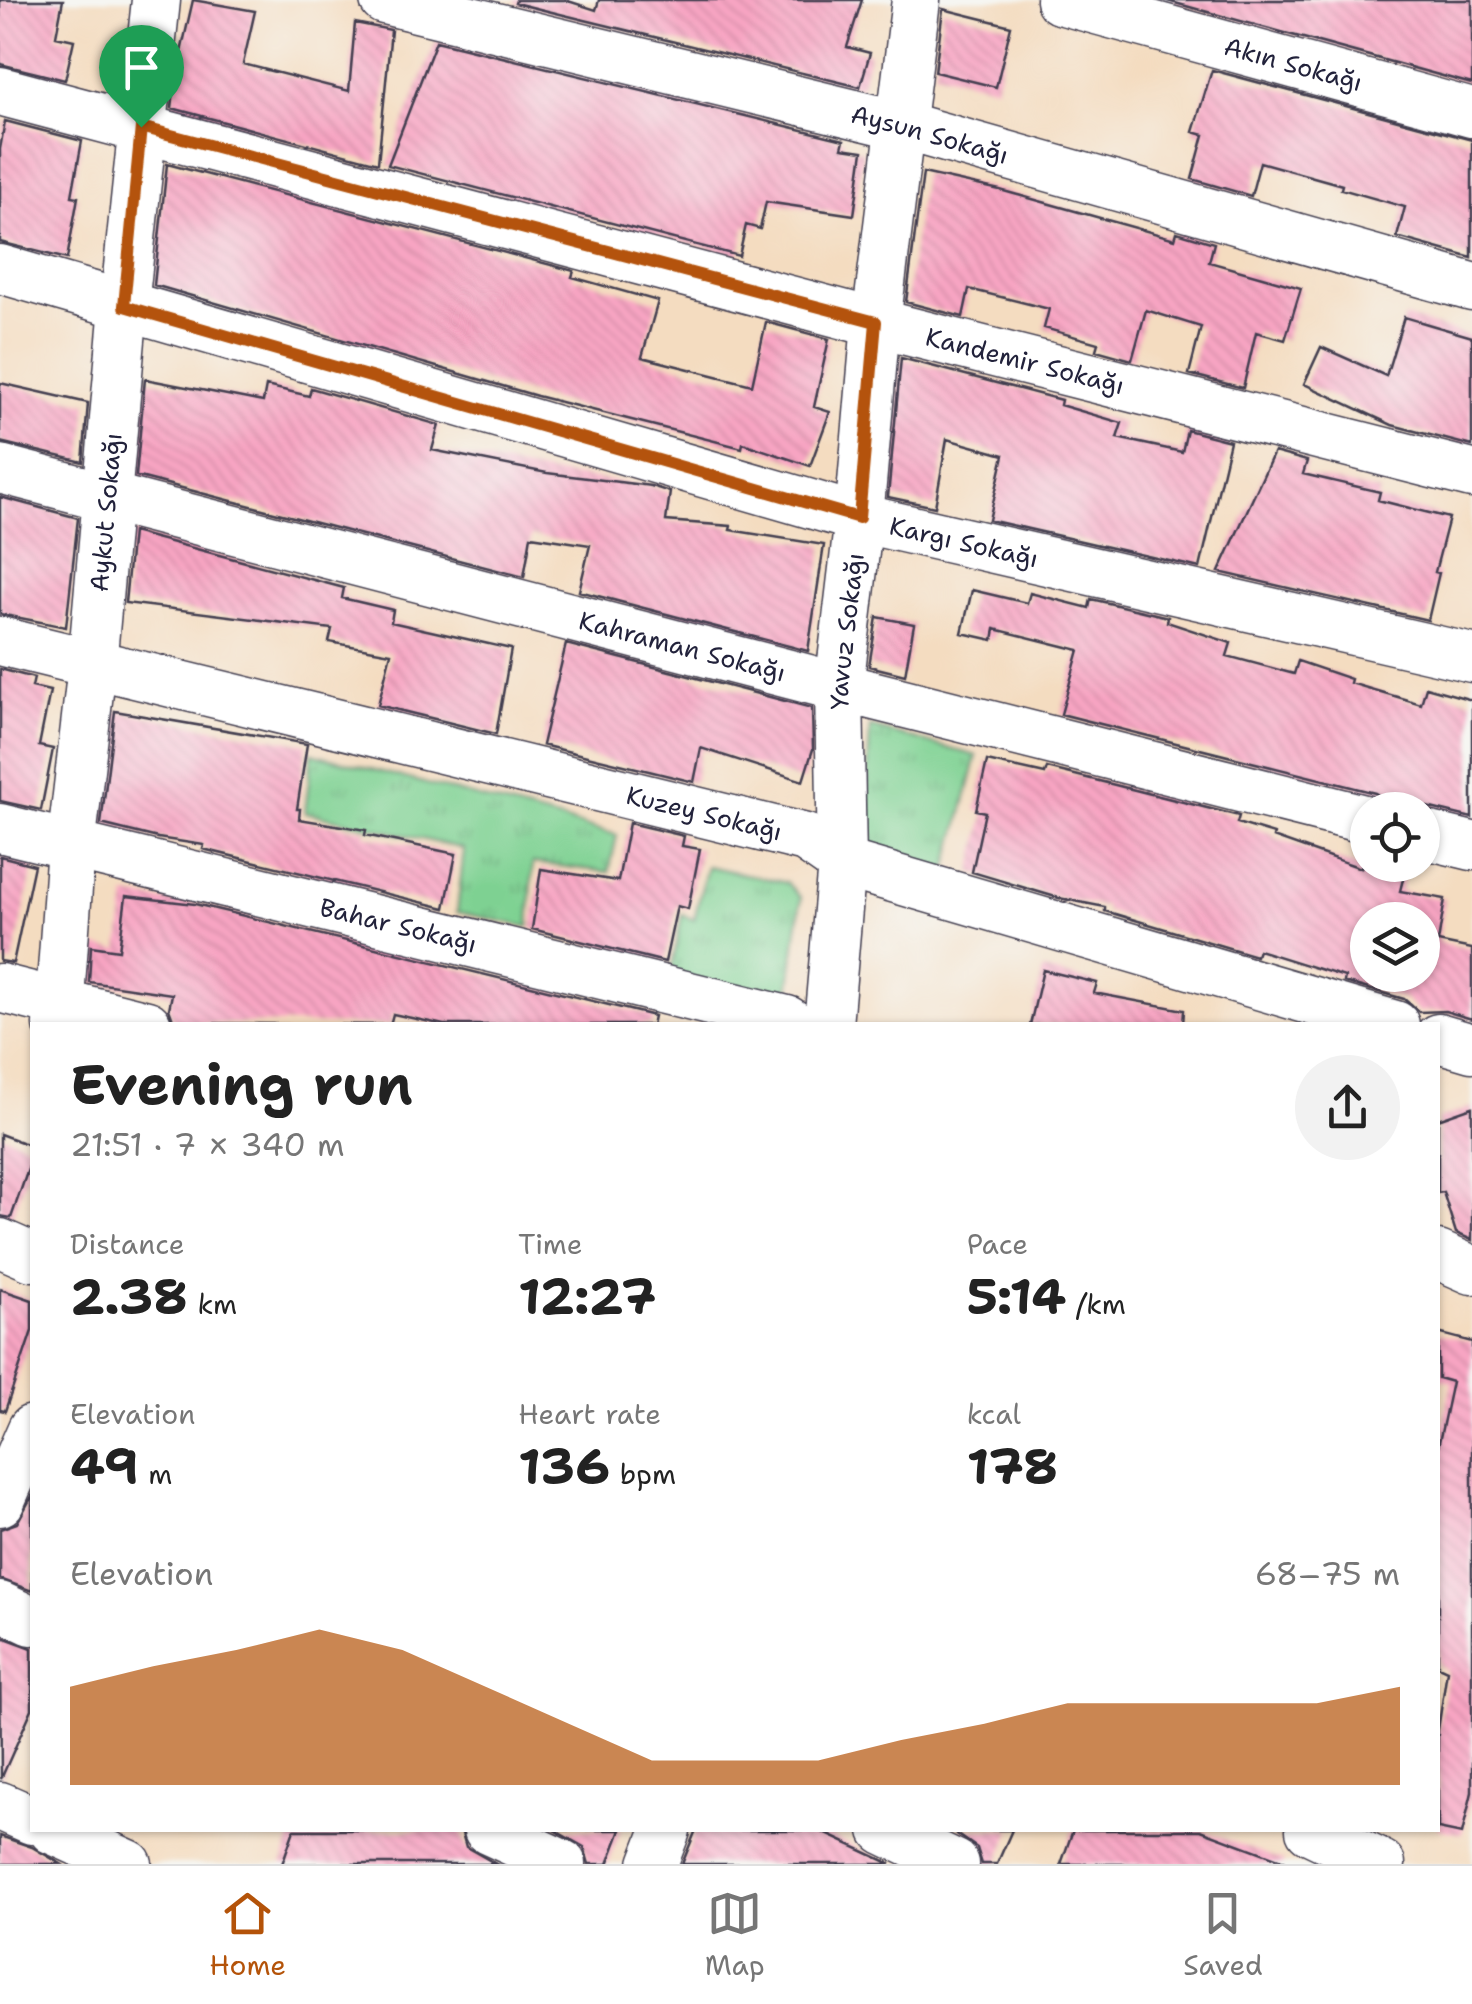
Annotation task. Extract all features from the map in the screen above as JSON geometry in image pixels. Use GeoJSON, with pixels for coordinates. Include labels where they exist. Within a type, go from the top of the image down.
{"type":"FeatureCollection","features":[{"type":"Feature","properties":{"kind":"street","name":"Aykut Sokağı"},"geometry":{"type":"LineString","coordinates":[[59,1015],[71,847],[109,499],[124,306],[156,0]]}},
{"type":"Feature","properties":{"kind":"street","name":"Aysun Sokağı"},"geometry":{"type":"LineString","coordinates":[[384,0],[900,125],[1472,287]]}},
{"type":"Feature","properties":{"kind":"street","name":"Yavuz Sokağı"},"geometry":{"type":"LineString","coordinates":[[828,1022],[842,863],[839,688],[876,322],[916,0]]}},
{"type":"Feature","properties":{"kind":"street","name":"Akın Sokağı"},"geometry":{"type":"LineString","coordinates":[[1060,0],[1472,112]]}},
{"type":"Feature","properties":{"kind":"street","name":"Kandemir Sokağı"},"geometry":{"type":"LineString","coordinates":[[0,90],[876,322],[1472,474]]}},
{"type":"Feature","properties":{"kind":"street","name":"Kargı Sokağı"},"geometry":{"type":"LineString","coordinates":[[0,269],[859,518],[1472,658]]}},
{"type":"Feature","properties":{"kind":"street","name":"Kahraman Sokağı"},"geometry":{"type":"LineString","coordinates":[[0,469],[839,688],[1350,816]]}},
{"type":"Feature","properties":{"kind":"street","name":"Kuzey Sokağı"},"geometry":{"type":"LineString","coordinates":[[0,641],[806,838],[842,863],[1385,1022]]}},
{"type":"Feature","properties":{"kind":"street","name":"Bahar Sokağı"},"geometry":{"type":"LineString","coordinates":[[0,828],[790,1022]]}},
{"type":"Feature","properties":{"kind":"street"},"geometry":{"type":"LineString","coordinates":[[1440,838],[1472,846]]}},
{"type":"Feature","properties":{"kind":"street"},"geometry":{"type":"LineString","coordinates":[[0,988],[59,1015],[121,1022]]}},
{"type":"Feature","properties":{"kind":"street"},"geometry":{"type":"LineString","coordinates":[[1440,1039],[1472,1048]]}},
{"type":"Feature","properties":{"kind":"street"},"geometry":{"type":"LineString","coordinates":[[0,1243],[30,1255]]}},
{"type":"Feature","properties":{"kind":"street"},"geometry":{"type":"LineString","coordinates":[[1440,1256],[1472,1270]]}},
{"type":"Feature","properties":{"kind":"street"},"geometry":{"type":"LineString","coordinates":[[0,1502],[22,1442]]}},
{"type":"Feature","properties":{"kind":"street"},"geometry":{"type":"LineString","coordinates":[[0,1606],[30,1619]]}},
{"type":"Feature","properties":{"kind":"street"},"geometry":{"type":"LineString","coordinates":[[0,1806],[30,1819]]}},
{"type":"Feature","properties":{"kind":"street"},"geometry":{"type":"LineString","coordinates":[[58,1832],[128,1864]]}},
{"type":"Feature","properties":{"kind":"street"},"geometry":{"type":"LineString","coordinates":[[492,1832],[562,1864]]}},
{"type":"Feature","properties":{"kind":"street"},"geometry":{"type":"LineString","coordinates":[[653,1864],[665,1832]]}},
{"type":"Feature","properties":{"kind":"street"},"geometry":{"type":"LineString","coordinates":[[888,1832],[955,1864]]}},
{"type":"Feature","properties":{"kind":"street"},"geometry":{"type":"LineString","coordinates":[[1314,1832],[1381,1864]]}},
{"type":"Feature","properties":{"kind":"green space"},"geometry":{"type":"Polygon","coordinates":[[[870,727],[977,756],[944,881],[864,857],[870,727]]]}},
{"type":"Feature","properties":{"kind":"green space"},"geometry":{"type":"Polygon","coordinates":[[[312,753],[617,835],[609,872],[533,863],[529,927],[457,912],[464,849],[305,812],[312,753]]]}},
{"type":"Feature","properties":{"kind":"green space"},"geometry":{"type":"Polygon","coordinates":[[[707,866],[787,883],[801,898],[787,1007],[670,978],[682,914],[694,920],[707,866]]]}},
{"type":"Feature","properties":{"kind":"building"},"geometry":{"type":"Polygon","coordinates":[[[0,0],[63,0],[56,36],[74,40],[65,80],[0,64],[0,0]]]}},
{"type":"Feature","properties":{"kind":"building"},"geometry":{"type":"Polygon","coordinates":[[[193,0],[255,11],[243,64],[349,91],[355,23],[391,30],[378,163],[172,108],[193,0]]]}},
{"type":"Feature","properties":{"kind":"building"},"geometry":{"type":"Polygon","coordinates":[[[565,0],[596,10],[599,0],[862,0],[847,47],[870,53],[860,87],[515,3],[565,0]]]}},
{"type":"Feature","properties":{"kind":"building"},"geometry":{"type":"Polygon","coordinates":[[[1164,0],[1472,0],[1472,84],[1164,0]]]}},
{"type":"Feature","properties":{"kind":"building"},"geometry":{"type":"Polygon","coordinates":[[[943,9],[1011,26],[996,87],[935,72],[943,9]]]}},
{"type":"Feature","properties":{"kind":"building"},"geometry":{"type":"Polygon","coordinates":[[[436,41],[844,140],[842,148],[863,151],[854,215],[766,202],[760,229],[746,225],[739,256],[388,165],[436,41]]]}},
{"type":"Feature","properties":{"kind":"building"},"geometry":{"type":"Polygon","coordinates":[[[1212,70],[1472,140],[1472,258],[1397,237],[1405,207],[1341,189],[1342,185],[1260,162],[1251,196],[1192,179],[1204,135],[1193,132],[1212,70]]]}},
{"type":"Feature","properties":{"kind":"building"},"geometry":{"type":"Polygon","coordinates":[[[5,121],[82,141],[72,196],[78,197],[67,259],[0,242],[0,149],[5,121]]]}},
{"type":"Feature","properties":{"kind":"building"},"geometry":{"type":"Polygon","coordinates":[[[167,164],[574,271],[572,277],[658,301],[642,357],[752,385],[766,322],[829,339],[814,407],[830,412],[810,466],[743,443],[742,448],[537,396],[154,285],[167,164]]]}},
{"type":"Feature","properties":{"kind":"building"},"geometry":{"type":"Polygon","coordinates":[[[923,173],[1000,190],[1175,239],[1177,232],[1214,243],[1209,262],[1301,288],[1285,340],[1256,332],[1243,388],[1189,374],[1201,327],[1146,310],[1132,360],[1096,350],[1098,343],[1044,328],[1049,309],[969,289],[963,317],[906,302],[923,173]]]}},
{"type":"Feature","properties":{"kind":"building"},"geometry":{"type":"Polygon","coordinates":[[[1404,317],[1472,337],[1472,446],[1392,425],[1304,384],[1321,347],[1386,376],[1404,317]]]}},
{"type":"Feature","properties":{"kind":"building"},"geometry":{"type":"Polygon","coordinates":[[[901,358],[1061,400],[1060,405],[1122,423],[1117,438],[1182,452],[1187,430],[1230,441],[1200,568],[989,520],[1004,455],[947,439],[935,507],[888,497],[901,358]]]}},
{"type":"Feature","properties":{"kind":"building"},"geometry":{"type":"Polygon","coordinates":[[[145,379],[263,402],[266,386],[309,396],[311,388],[439,425],[432,450],[547,473],[651,486],[670,492],[666,521],[731,526],[730,530],[824,545],[808,651],[579,591],[590,545],[531,536],[524,577],[136,476],[145,379]]]}},
{"type":"Feature","properties":{"kind":"building"},"geometry":{"type":"Polygon","coordinates":[[[0,383],[88,403],[83,462],[0,442],[0,383]]]}},
{"type":"Feature","properties":{"kind":"building"},"geometry":{"type":"Polygon","coordinates":[[[1274,452],[1307,461],[1303,474],[1380,492],[1378,500],[1449,518],[1428,620],[1219,572],[1274,452]]]}},
{"type":"Feature","properties":{"kind":"building"},"geometry":{"type":"Polygon","coordinates":[[[0,497],[78,518],[66,627],[0,614],[0,497]]]}},
{"type":"Feature","properties":{"kind":"building"},"geometry":{"type":"Polygon","coordinates":[[[132,532],[344,588],[342,598],[393,610],[391,622],[511,649],[496,734],[378,705],[391,653],[329,642],[332,629],[125,603],[132,532]]]}},
{"type":"Feature","properties":{"kind":"building"},"geometry":{"type":"Polygon","coordinates":[[[972,590],[1027,603],[1030,593],[1089,608],[1091,599],[1168,617],[1167,622],[1231,643],[1227,656],[1294,674],[1298,661],[1351,679],[1350,683],[1421,704],[1426,687],[1472,700],[1472,818],[1440,810],[1440,792],[1371,792],[1061,714],[1079,650],[995,629],[993,640],[962,633],[972,590]]]}},
{"type":"Feature","properties":{"kind":"building"},"geometry":{"type":"Polygon","coordinates":[[[877,617],[914,624],[905,675],[869,666],[877,617]]]}},
{"type":"Feature","properties":{"kind":"building"},"geometry":{"type":"Polygon","coordinates":[[[566,644],[812,708],[813,749],[803,781],[701,748],[694,782],[542,745],[566,644]]]}},
{"type":"Feature","properties":{"kind":"building"},"geometry":{"type":"Polygon","coordinates":[[[0,669],[34,678],[32,687],[50,691],[39,746],[53,749],[41,810],[0,801],[0,669]]]}},
{"type":"Feature","properties":{"kind":"building"},"geometry":{"type":"Polygon","coordinates":[[[115,711],[307,744],[297,809],[299,819],[366,830],[365,835],[456,854],[445,908],[203,849],[204,845],[101,824],[115,711]]]}},
{"type":"Feature","properties":{"kind":"building"},"geometry":{"type":"Polygon","coordinates":[[[987,761],[1045,774],[1047,768],[1239,816],[1237,823],[1350,864],[1350,882],[1402,882],[1400,891],[1445,899],[1440,930],[1440,902],[1350,902],[1350,984],[1344,982],[1345,977],[1258,950],[1256,956],[1105,911],[1105,907],[1059,898],[972,872],[985,812],[976,810],[987,761]]]}},
{"type":"Feature","properties":{"kind":"building"},"geometry":{"type":"Polygon","coordinates":[[[629,823],[684,836],[682,846],[700,849],[688,909],[677,906],[665,962],[532,929],[541,869],[618,881],[629,823]]]}},
{"type":"Feature","properties":{"kind":"building"},"geometry":{"type":"Polygon","coordinates":[[[0,856],[34,865],[13,963],[0,961],[0,856]]]}},
{"type":"Feature","properties":{"kind":"building"},"geometry":{"type":"Polygon","coordinates":[[[126,896],[195,904],[654,1016],[653,1022],[430,1022],[393,1014],[391,1022],[174,1022],[169,1009],[172,994],[89,982],[91,946],[119,950],[126,896]]]}},
{"type":"Feature","properties":{"kind":"building"},"geometry":{"type":"Polygon","coordinates":[[[1440,942],[1472,949],[1472,1019],[1445,1011],[1419,1012],[1404,999],[1379,992],[1440,992],[1440,942]]]}},
{"type":"Feature","properties":{"kind":"building"},"geometry":{"type":"Polygon","coordinates":[[[1043,970],[1097,983],[1094,993],[1184,1010],[1183,1022],[1031,1022],[1043,970]]]}},
{"type":"Feature","properties":{"kind":"building"},"geometry":{"type":"Polygon","coordinates":[[[1472,1107],[1472,1240],[1456,1233],[1443,1192],[1440,1193],[1440,1118],[1472,1107]]]}},
{"type":"Feature","properties":{"kind":"building"},"geometry":{"type":"Polygon","coordinates":[[[0,1134],[30,1145],[30,1164],[11,1218],[0,1216],[0,1134]]]}},
{"type":"Feature","properties":{"kind":"building"},"geometry":{"type":"Polygon","coordinates":[[[0,1289],[30,1299],[30,1337],[5,1411],[0,1410],[0,1289]]]}},
{"type":"Feature","properties":{"kind":"building"},"geometry":{"type":"Polygon","coordinates":[[[1440,1334],[1472,1342],[1472,1792],[1462,1834],[1440,1829],[1440,1717],[1447,1670],[1440,1667],[1440,1438],[1452,1382],[1440,1379],[1440,1334]]]}},
{"type":"Feature","properties":{"kind":"building"},"geometry":{"type":"Polygon","coordinates":[[[30,1500],[30,1590],[0,1579],[0,1529],[17,1523],[30,1500]]]}},
{"type":"Feature","properties":{"kind":"building"},"geometry":{"type":"Polygon","coordinates":[[[0,1636],[30,1647],[30,1714],[1,1779],[0,1636]]]}},
{"type":"Feature","properties":{"kind":"building"},"geometry":{"type":"Polygon","coordinates":[[[293,1832],[462,1832],[466,1847],[496,1864],[282,1864],[293,1832]]]}},
{"type":"Feature","properties":{"kind":"building"},"geometry":{"type":"Polygon","coordinates":[[[558,1832],[620,1832],[608,1864],[589,1864],[584,1847],[558,1832]]]}},
{"type":"Feature","properties":{"kind":"building"},"geometry":{"type":"Polygon","coordinates":[[[695,1832],[822,1832],[891,1864],[682,1864],[695,1832]]]}},
{"type":"Feature","properties":{"kind":"building"},"geometry":{"type":"Polygon","coordinates":[[[1011,1832],[997,1864],[982,1864],[977,1848],[957,1834],[1011,1832]]]}},
{"type":"Feature","properties":{"kind":"building"},"geometry":{"type":"Polygon","coordinates":[[[1072,1832],[1206,1832],[1284,1861],[1283,1864],[1061,1864],[1072,1832]]]}},
{"type":"Feature","properties":{"kind":"building"},"geometry":{"type":"Polygon","coordinates":[[[0,1836],[32,1847],[61,1864],[0,1864],[0,1836]]]}},
{"type":"Feature","properties":{"kind":"route"},"geometry":{"type":"LineString","coordinates":[[141,127],[876,322],[859,518],[124,306],[141,127]]}}]}
